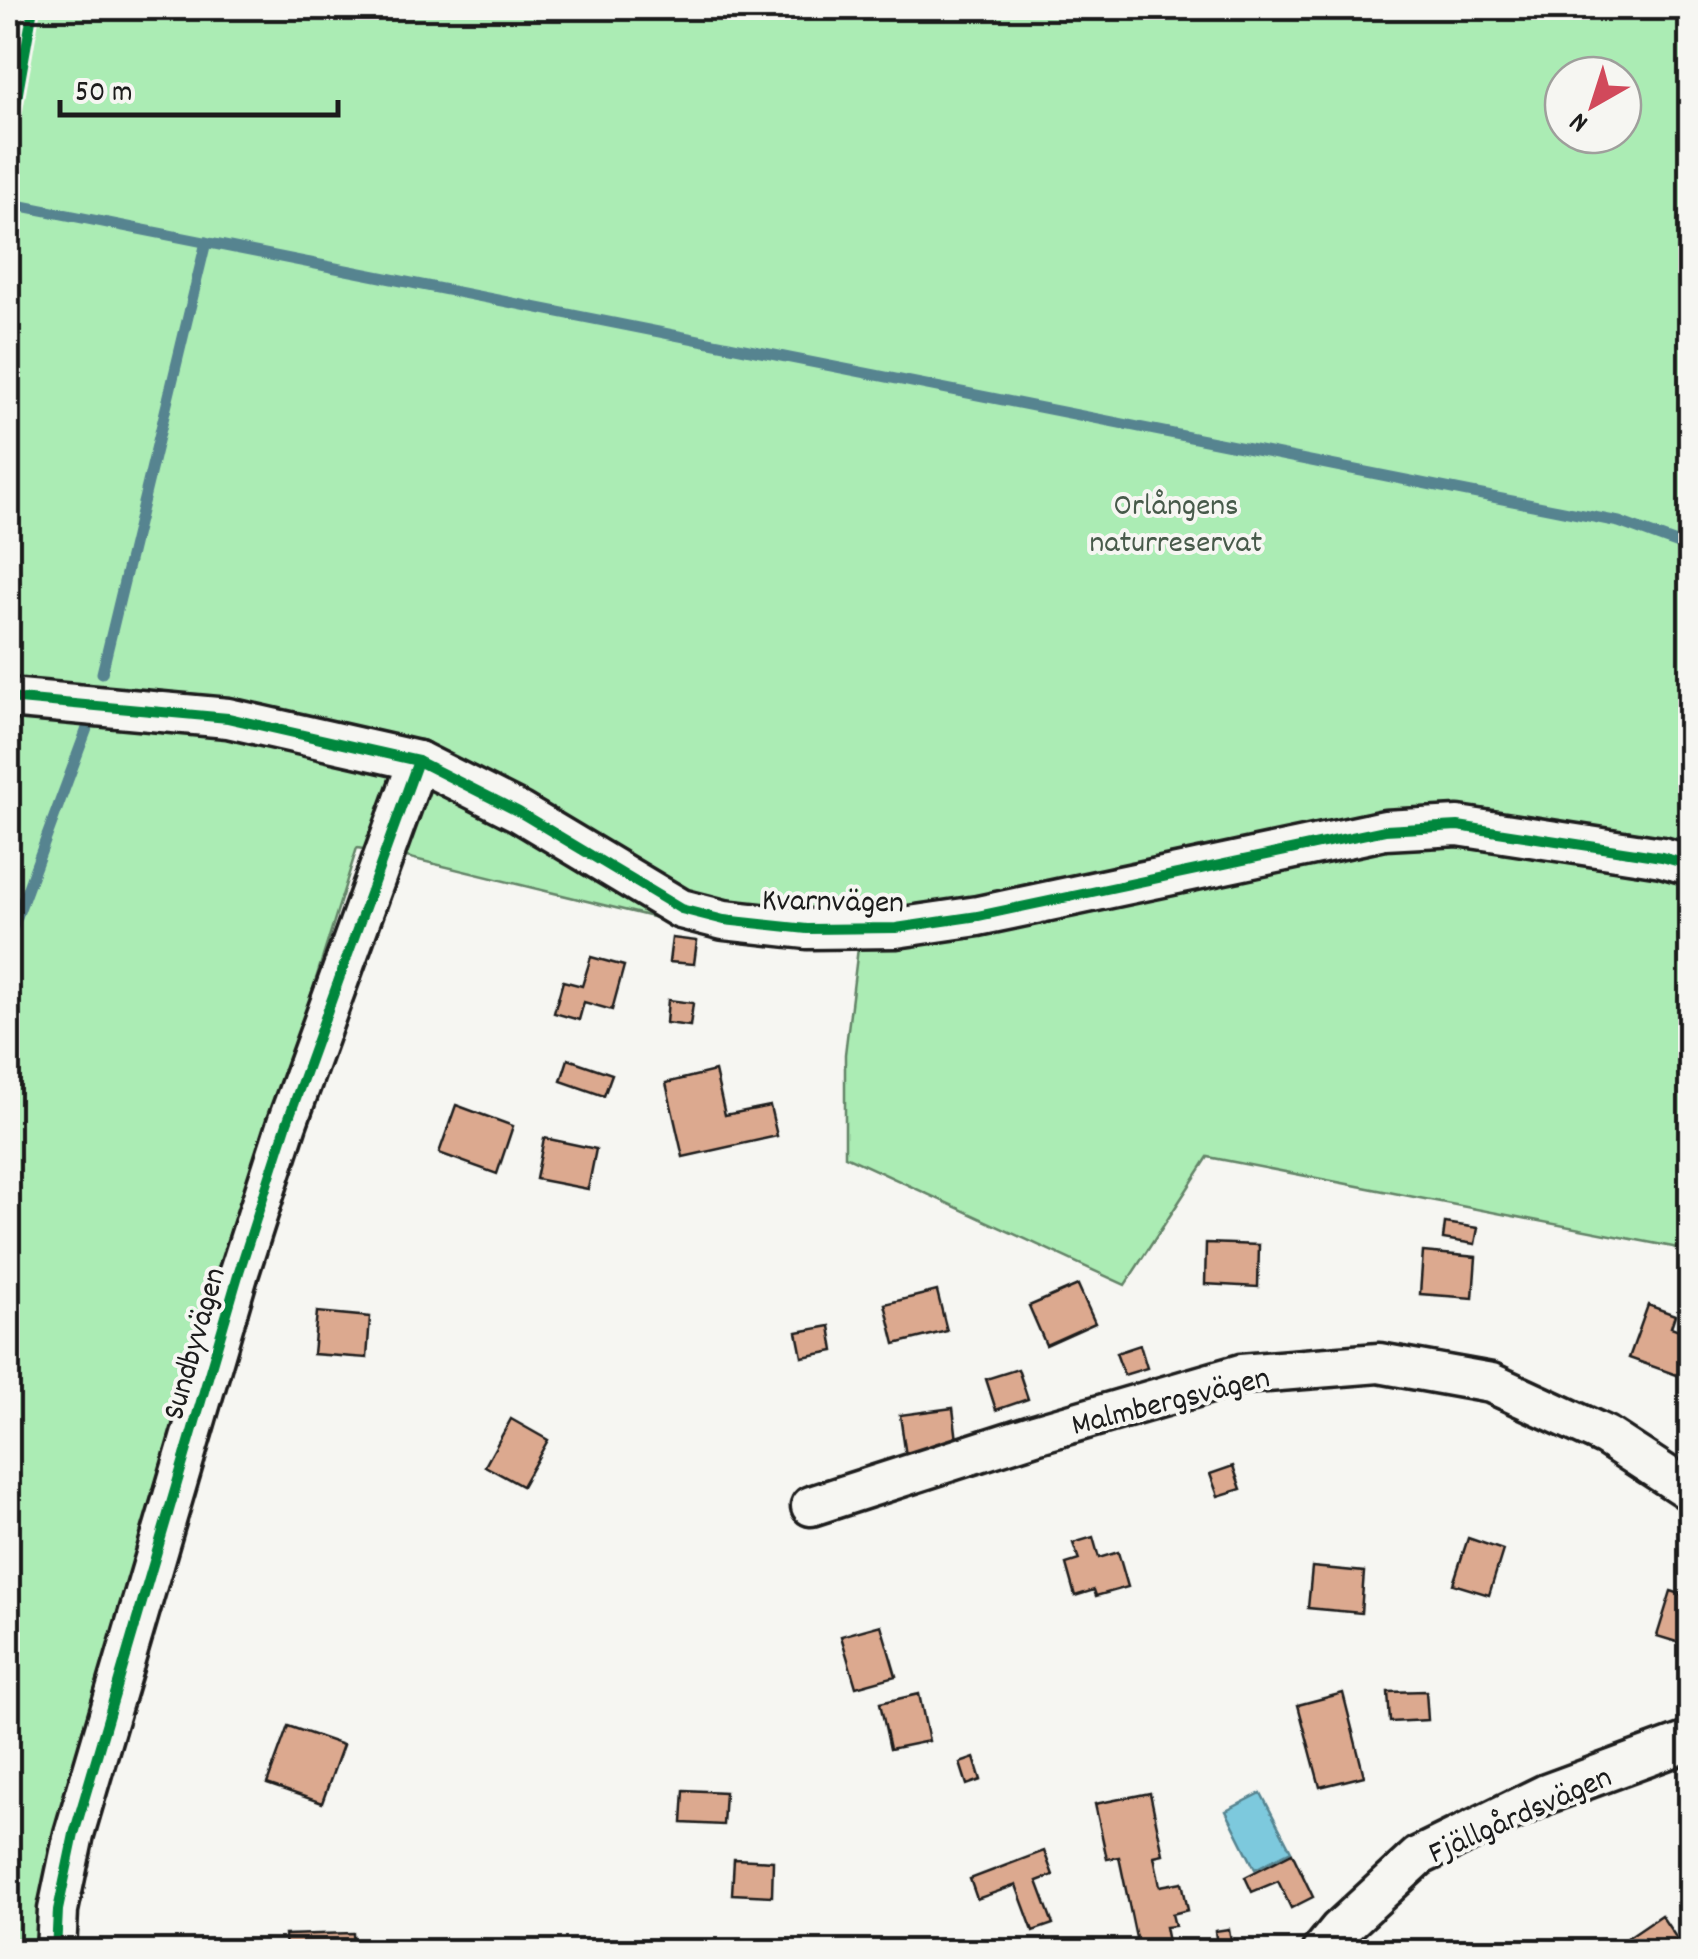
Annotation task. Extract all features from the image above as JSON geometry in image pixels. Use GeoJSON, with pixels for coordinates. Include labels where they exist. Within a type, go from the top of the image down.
{"type":"FeatureCollection","features":[{"type":"Feature","properties":{"kind":"street","name":"Kvarnvägen"},"geometry":{"type":"LineString","coordinates":[[8,698],[228,718],[418,761],[519,812],[681,909],[724,920],[808,929],[896,928],[978,916],[1385,830],[1458,826],[1662,857],[1690,866]]}},
{"type":"Feature","properties":{"kind":"street","name":"Sundbyvägen"},"geometry":{"type":"LineString","coordinates":[[56,1952],[58,1910],[74,1834],[238,1272],[286,1122],[418,761]]}},
{"type":"Feature","properties":{"kind":"street","name":"Malmbergsvägen"},"geometry":{"type":"LineString","coordinates":[[812,1506],[1241,1374],[1379,1363],[1491,1383],[1606,1436],[1690,1490]]}},
{"type":"Feature","properties":{"kind":"street","name":"Fjällgårdsvägen"},"geometry":{"type":"LineString","coordinates":[[1321,1952],[1338,1930],[1419,1856],[1546,1794],[1685,1752]]}},
{"type":"Feature","properties":{"kind":"green space","name":"Orlångens naturreservat"},"geometry":{"type":"Polygon","coordinates":[[[8,8],[1690,8],[1690,1254],[1673,1247],[1208,1157],[1125,1285],[845,1156],[845,1054],[858,948],[867,945],[751,941],[357,848],[66,1788],[39,1951],[8,1952],[8,8]]]}},
{"type":"Feature","properties":{"kind":"water"},"geometry":{"type":"Polygon","coordinates":[[[1261,1793],[1291,1851],[1255,1869],[1226,1811],[1261,1793]]]}},
{"type":"Feature","properties":{"kind":"building"},"geometry":{"type":"Polygon","coordinates":[[[672,938],[697,941],[694,964],[669,962],[672,938]]]}},
{"type":"Feature","properties":{"kind":"building"},"geometry":{"type":"Polygon","coordinates":[[[591,957],[624,966],[612,1010],[584,1002],[579,1020],[554,1013],[563,981],[582,986],[591,957]]]}},
{"type":"Feature","properties":{"kind":"building"},"geometry":{"type":"Polygon","coordinates":[[[668,1000],[693,1003],[690,1026],[666,1023],[668,1000]]]}},
{"type":"Feature","properties":{"kind":"building"},"geometry":{"type":"Polygon","coordinates":[[[568,1059],[612,1074],[604,1096],[561,1081],[568,1059]]]}},
{"type":"Feature","properties":{"kind":"building"},"geometry":{"type":"Polygon","coordinates":[[[715,1071],[725,1115],[770,1106],[777,1136],[683,1157],[666,1083],[715,1071]]]}},
{"type":"Feature","properties":{"kind":"building"},"geometry":{"type":"Polygon","coordinates":[[[456,1105],[513,1126],[497,1174],[439,1153],[456,1105]]]}},
{"type":"Feature","properties":{"kind":"building"},"geometry":{"type":"Polygon","coordinates":[[[544,1138],[596,1149],[588,1189],[536,1179],[544,1138]]]}},
{"type":"Feature","properties":{"kind":"building"},"geometry":{"type":"Polygon","coordinates":[[[1445,1223],[1478,1228],[1475,1244],[1443,1239],[1445,1223]]]}},
{"type":"Feature","properties":{"kind":"building"},"geometry":{"type":"Polygon","coordinates":[[[1206,1243],[1259,1245],[1258,1287],[1205,1284],[1206,1243]]]}},
{"type":"Feature","properties":{"kind":"building"},"geometry":{"type":"Polygon","coordinates":[[[1423,1252],[1476,1257],[1473,1298],[1420,1294],[1423,1252]]]}},
{"type":"Feature","properties":{"kind":"building"},"geometry":{"type":"Polygon","coordinates":[[[1078,1285],[1095,1323],[1046,1345],[1029,1306],[1078,1285]]]}},
{"type":"Feature","properties":{"kind":"building"},"geometry":{"type":"Polygon","coordinates":[[[937,1291],[947,1331],[895,1344],[885,1304],[937,1291]]]}},
{"type":"Feature","properties":{"kind":"building"},"geometry":{"type":"Polygon","coordinates":[[[1648,1305],[1675,1315],[1671,1327],[1690,1334],[1690,1362],[1685,1378],[1629,1358],[1648,1305]]]}},
{"type":"Feature","properties":{"kind":"building"},"geometry":{"type":"Polygon","coordinates":[[[317,1312],[370,1317],[367,1358],[313,1354],[317,1312]]]}},
{"type":"Feature","properties":{"kind":"building"},"geometry":{"type":"Polygon","coordinates":[[[830,1326],[834,1351],[802,1357],[797,1332],[830,1326]]]}},
{"type":"Feature","properties":{"kind":"building"},"geometry":{"type":"Polygon","coordinates":[[[1140,1345],[1147,1368],[1124,1375],[1116,1353],[1140,1345]]]}},
{"type":"Feature","properties":{"kind":"building"},"geometry":{"type":"Polygon","coordinates":[[[1018,1369],[1028,1399],[996,1410],[986,1379],[1018,1369]]]}},
{"type":"Feature","properties":{"kind":"building"},"geometry":{"type":"Polygon","coordinates":[[[953,1408],[958,1449],[906,1456],[900,1415],[953,1408]]]}},
{"type":"Feature","properties":{"kind":"building"},"geometry":{"type":"Polygon","coordinates":[[[511,1419],[548,1440],[522,1486],[485,1466],[511,1419]]]}},
{"type":"Feature","properties":{"kind":"building"},"geometry":{"type":"Polygon","coordinates":[[[1233,1466],[1241,1489],[1218,1496],[1210,1474],[1233,1466]]]}},
{"type":"Feature","properties":{"kind":"building"},"geometry":{"type":"Polygon","coordinates":[[[1093,1537],[1099,1558],[1118,1552],[1128,1587],[1096,1596],[1094,1590],[1075,1596],[1066,1564],[1079,1560],[1073,1543],[1093,1537]]]}},
{"type":"Feature","properties":{"kind":"building"},"geometry":{"type":"Polygon","coordinates":[[[1468,1538],[1503,1550],[1489,1595],[1453,1584],[1468,1538]]]}},
{"type":"Feature","properties":{"kind":"building"},"geometry":{"type":"Polygon","coordinates":[[[1312,1567],[1364,1572],[1361,1613],[1308,1608],[1312,1567]]]}},
{"type":"Feature","properties":{"kind":"building"},"geometry":{"type":"Polygon","coordinates":[[[1671,1591],[1690,1597],[1690,1646],[1657,1636],[1671,1591]]]}},
{"type":"Feature","properties":{"kind":"building"},"geometry":{"type":"Polygon","coordinates":[[[881,1625],[896,1676],[856,1687],[841,1636],[881,1625]]]}},
{"type":"Feature","properties":{"kind":"building"},"geometry":{"type":"Polygon","coordinates":[[[1426,1691],[1428,1720],[1390,1722],[1388,1692],[1426,1691]]]}},
{"type":"Feature","properties":{"kind":"building"},"geometry":{"type":"Polygon","coordinates":[[[1343,1693],[1364,1776],[1320,1787],[1298,1705],[1343,1693]]]}},
{"type":"Feature","properties":{"kind":"building"},"geometry":{"type":"Polygon","coordinates":[[[919,1694],[929,1741],[890,1749],[880,1703],[919,1694]]]}},
{"type":"Feature","properties":{"kind":"building"},"geometry":{"type":"Polygon","coordinates":[[[288,1726],[343,1745],[322,1803],[267,1784],[288,1726]]]}},
{"type":"Feature","properties":{"kind":"building"},"geometry":{"type":"Polygon","coordinates":[[[974,1758],[981,1780],[967,1785],[960,1763],[974,1758]]]}},
{"type":"Feature","properties":{"kind":"building"},"geometry":{"type":"Polygon","coordinates":[[[684,1790],[725,1792],[723,1825],[682,1823],[684,1790]]]}},
{"type":"Feature","properties":{"kind":"building"},"geometry":{"type":"Polygon","coordinates":[[[1150,1793],[1163,1854],[1154,1856],[1160,1886],[1182,1882],[1188,1910],[1172,1914],[1175,1926],[1165,1927],[1169,1947],[1139,1952],[1119,1857],[1107,1859],[1095,1804],[1150,1793]]]}},
{"type":"Feature","properties":{"kind":"building"},"geometry":{"type":"Polygon","coordinates":[[[1044,1851],[1053,1875],[1037,1881],[1053,1924],[1033,1931],[1016,1885],[977,1899],[970,1879],[1044,1851]]]}},
{"type":"Feature","properties":{"kind":"building"},"geometry":{"type":"Polygon","coordinates":[[[1292,1853],[1313,1897],[1291,1908],[1278,1881],[1252,1892],[1245,1877],[1292,1853]]]}},
{"type":"Feature","properties":{"kind":"building"},"geometry":{"type":"Polygon","coordinates":[[[734,1859],[773,1861],[772,1896],[732,1894],[734,1859]]]}},
{"type":"Feature","properties":{"kind":"building"},"geometry":{"type":"Polygon","coordinates":[[[1661,1915],[1686,1952],[1636,1952],[1627,1938],[1661,1915]]]}},
{"type":"Feature","properties":{"kind":"building"},"geometry":{"type":"Polygon","coordinates":[[[1229,1929],[1233,1952],[1218,1952],[1215,1931],[1229,1929]]]}},
{"type":"Feature","properties":{"kind":"building"},"geometry":{"type":"Polygon","coordinates":[[[353,1933],[354,1952],[286,1952],[285,1935],[353,1933]]]}},
{"type":"Feature","properties":{"kind":"waterway"},"geometry":{"type":"LineString","coordinates":[[12,204],[1619,522],[1690,548]]}},
{"type":"Feature","properties":{"kind":"waterway"},"geometry":{"type":"LineString","coordinates":[[102,673],[206,242]]}},
{"type":"Feature","properties":{"kind":"waterway"},"geometry":{"type":"LineString","coordinates":[[8,941],[92,715]]}},
{"type":"Feature","properties":{"kind":"cycle path"},"geometry":{"type":"LineString","coordinates":[[8,150],[33,8]]}},
{"type":"Feature","properties":{"kind":"cycle path"},"geometry":{"type":"LineString","coordinates":[[8,698],[228,718],[418,761],[519,812],[681,909],[724,920],[807,929],[896,928],[978,916],[1385,830],[1458,826],[1662,857],[1690,865]]}},
{"type":"Feature","properties":{"kind":"cycle path"},"geometry":{"type":"LineString","coordinates":[[56,1952],[58,1910],[74,1834],[239,1272],[287,1123],[418,761]]}}]}
